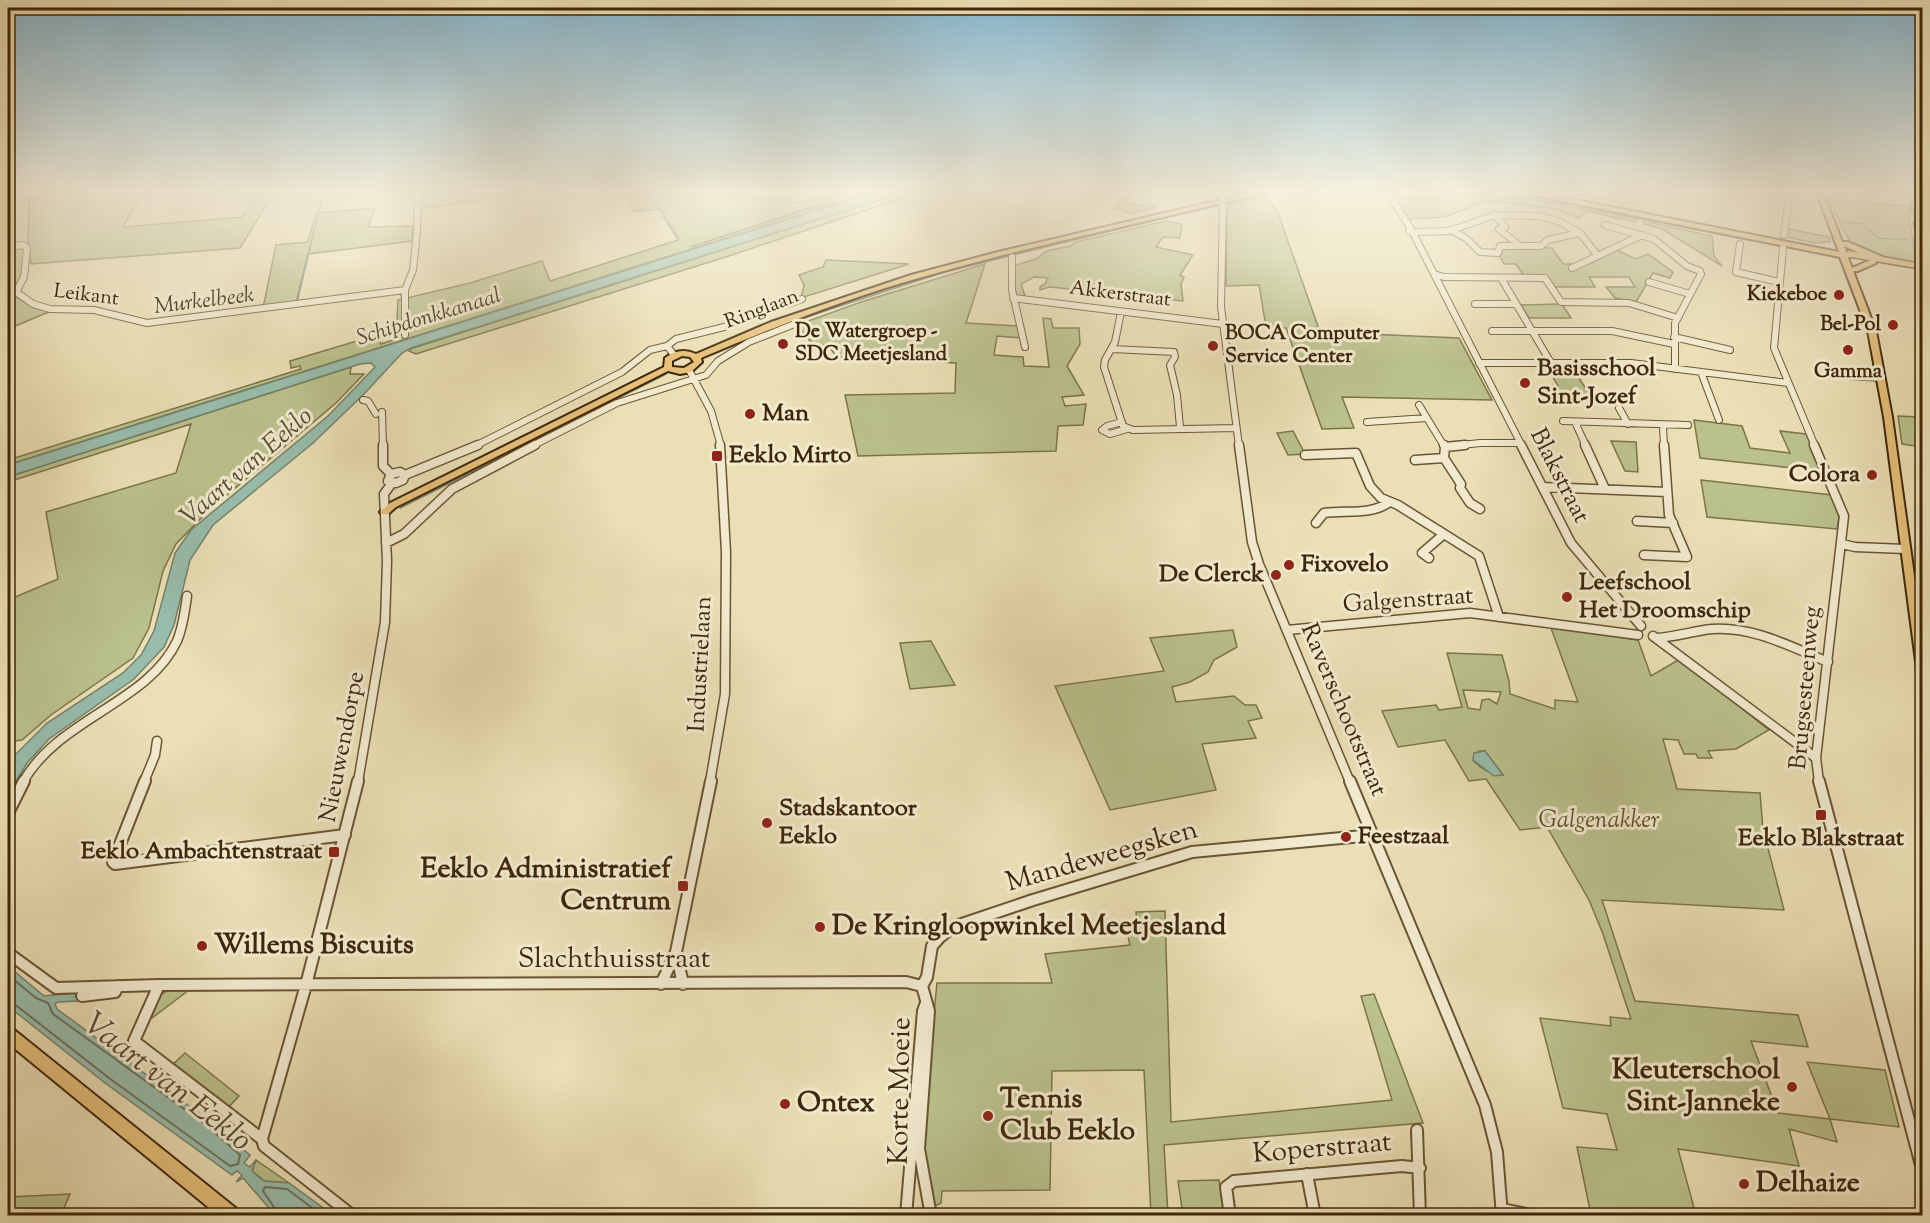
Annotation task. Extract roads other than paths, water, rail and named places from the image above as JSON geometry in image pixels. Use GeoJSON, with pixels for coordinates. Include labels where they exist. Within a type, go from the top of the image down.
{"type":"FeatureCollection","features":[{"type":"Feature","properties":{"kind":"highway"},"geometry":{"type":"LineString","coordinates":[[1846,256],[1923,268]]}},
{"type":"Feature","properties":{"kind":"highway"},"geometry":{"type":"LineString","coordinates":[[1846,256],[1923,268]]}},
{"type":"Feature","properties":{"kind":"main road","name":"Ringlaan"},"geometry":{"type":"LineString","coordinates":[[674,355],[686,353],[696,357],[774,324],[854,296],[955,265],[1030,247]]}},
{"type":"Feature","properties":{"kind":"main road"},"geometry":{"type":"LineString","coordinates":[[1803,247],[1846,256]]}},
{"type":"Feature","properties":{"kind":"main road"},"geometry":{"type":"LineString","coordinates":[[1814,247],[1846,256]]}},
{"type":"Feature","properties":{"kind":"main road"},"geometry":{"type":"LineString","coordinates":[[1841,247],[1855,269],[1862,287],[1861,298]]}},
{"type":"Feature","properties":{"kind":"main road"},"geometry":{"type":"LineString","coordinates":[[1845,247],[1846,256],[1872,331],[1882,378],[1923,669]]}},
{"type":"Feature","properties":{"kind":"main road"},"geometry":{"type":"LineString","coordinates":[[1852,247],[1892,262]]}},
{"type":"Feature","properties":{"kind":"main road"},"geometry":{"type":"LineString","coordinates":[[1855,269],[1856,266],[1873,261]]}},
{"type":"Feature","properties":{"kind":"main road"},"geometry":{"type":"LineString","coordinates":[[668,368],[668,360],[674,355]]}},
{"type":"Feature","properties":{"kind":"main road"},"geometry":{"type":"LineString","coordinates":[[385,512],[393,505],[668,368],[678,372],[689,370],[697,364],[696,357]]}},
{"type":"Feature","properties":{"kind":"main road"},"geometry":{"type":"LineString","coordinates":[[8,1034],[232,1215]]}},
{"type":"Feature","properties":{"kind":"street"},"geometry":{"type":"LineString","coordinates":[[8,294],[16,292],[22,285],[26,271],[26,247]]}},
{"type":"Feature","properties":{"kind":"street"},"geometry":{"type":"LineString","coordinates":[[405,335],[405,290],[413,270],[415,247]]}},
{"type":"Feature","properties":{"kind":"street","name":"Raverschootstraat"},"geometry":{"type":"LineString","coordinates":[[1223,247],[1221,291],[1223,324],[1252,542],[1485,1105],[1497,1152],[1502,1212]]}},
{"type":"Feature","properties":{"kind":"street","name":"Blakstraat"},"geometry":{"type":"LineString","coordinates":[[1422,247],[1571,543],[1639,631]]}},
{"type":"Feature","properties":{"kind":"street"},"geometry":{"type":"LineString","coordinates":[[1473,247],[1476,252],[1481,254],[1498,253],[1500,247]]}},
{"type":"Feature","properties":{"kind":"street"},"geometry":{"type":"LineString","coordinates":[[1591,247],[1598,256]]}},
{"type":"Feature","properties":{"kind":"street"},"geometry":{"type":"LineString","coordinates":[[1572,268],[1617,247]]}},
{"type":"Feature","properties":{"kind":"street"},"geometry":{"type":"LineString","coordinates":[[1664,247],[1687,266],[1700,271],[1701,274],[1678,318],[1674,340],[1675,369]]}},
{"type":"Feature","properties":{"kind":"street"},"geometry":{"type":"LineString","coordinates":[[1740,247],[1736,272],[1779,282]]}},
{"type":"Feature","properties":{"kind":"street","name":"Brugsesteenweg"},"geometry":{"type":"LineString","coordinates":[[1783,248],[1773,340],[1788,383],[1844,516],[1816,758],[1822,799],[1923,1169]]}},
{"type":"Feature","properties":{"kind":"street"},"geometry":{"type":"LineString","coordinates":[[1012,257],[1010,272],[1013,298],[1025,339],[1025,347]]}},
{"type":"Feature","properties":{"kind":"street"},"geometry":{"type":"LineString","coordinates":[[1438,277],[1545,278],[1561,302],[1629,303],[1678,318]]}},
{"type":"Feature","properties":{"kind":"street"},"geometry":{"type":"LineString","coordinates":[[1501,278],[1551,363]]}},
{"type":"Feature","properties":{"kind":"street"},"geometry":{"type":"LineString","coordinates":[[1649,282],[1690,294]]}},
{"type":"Feature","properties":{"kind":"street","name":"Leikant"},"geometry":{"type":"LineString","coordinates":[[16,292],[33,304],[50,309],[100,311],[147,323],[405,290]]}},
{"type":"Feature","properties":{"kind":"street","name":"Akkerstraat"},"geometry":{"type":"LineString","coordinates":[[1013,298],[1223,324]]}},
{"type":"Feature","properties":{"kind":"street"},"geometry":{"type":"LineString","coordinates":[[391,474],[388,481],[400,482],[405,475],[457,455],[622,372],[650,350],[667,346],[676,339],[715,329],[802,299]]}},
{"type":"Feature","properties":{"kind":"street"},"geometry":{"type":"LineString","coordinates":[[1475,304],[1516,304]]}},
{"type":"Feature","properties":{"kind":"street"},"geometry":{"type":"LineString","coordinates":[[1121,312],[1112,349],[1105,360],[1104,367],[1124,426],[1236,428]]}},
{"type":"Feature","properties":{"kind":"street"},"geometry":{"type":"LineString","coordinates":[[763,313],[774,324]]}},
{"type":"Feature","properties":{"kind":"street"},"geometry":{"type":"LineString","coordinates":[[386,543],[404,534],[452,489],[485,470],[617,403],[706,375],[718,362],[749,342],[797,323]]}},
{"type":"Feature","properties":{"kind":"street"},"geometry":{"type":"LineString","coordinates":[[1492,331],[1612,331],[1730,350]]}},
{"type":"Feature","properties":{"kind":"street"},"geometry":{"type":"LineString","coordinates":[[667,346],[674,355]]}},
{"type":"Feature","properties":{"kind":"street"},"geometry":{"type":"LineString","coordinates":[[1112,349],[1174,352],[1175,357],[1170,365],[1171,378],[1177,395],[1180,428]]}},
{"type":"Feature","properties":{"kind":"street"},"geometry":{"type":"LineString","coordinates":[[1479,363],[1631,363],[1788,383]]}},
{"type":"Feature","properties":{"kind":"street","name":"Industrielaan"},"geometry":{"type":"LineString","coordinates":[[661,984],[676,952],[718,744],[725,694],[726,552],[722,456],[717,424],[689,370]]}},
{"type":"Feature","properties":{"kind":"street"},"geometry":{"type":"LineString","coordinates":[[1701,372],[1719,420]]}},
{"type":"Feature","properties":{"kind":"street"},"geometry":{"type":"LineString","coordinates":[[1831,375],[1882,378]]}},
{"type":"Feature","properties":{"kind":"street"},"geometry":{"type":"LineString","coordinates":[[363,400],[369,401],[379,413],[382,466],[391,474]]}},
{"type":"Feature","properties":{"kind":"street"},"geometry":{"type":"LineString","coordinates":[[1419,405],[1445,447],[1444,458],[1470,503],[1480,509]]}},
{"type":"Feature","properties":{"kind":"street"},"geometry":{"type":"LineString","coordinates":[[1619,408],[1628,424]]}},
{"type":"Feature","properties":{"kind":"street"},"geometry":{"type":"LineString","coordinates":[[1367,422],[1427,418]]}},
{"type":"Feature","properties":{"kind":"street"},"geometry":{"type":"LineString","coordinates":[[1563,421],[1688,425]]}},
{"type":"Feature","properties":{"kind":"street"},"geometry":{"type":"LineString","coordinates":[[1575,422],[1605,489]]}},
{"type":"Feature","properties":{"kind":"street"},"geometry":{"type":"LineString","coordinates":[[1663,426],[1666,492],[1671,519]]}},
{"type":"Feature","properties":{"kind":"street"},"geometry":{"type":"LineString","coordinates":[[1445,447],[1480,443],[1520,443]]}},
{"type":"Feature","properties":{"kind":"street"},"geometry":{"type":"LineString","coordinates":[[1305,455],[1356,453],[1372,493],[1388,503],[1398,505],[1479,556],[1499,617]]}},
{"type":"Feature","properties":{"kind":"street"},"geometry":{"type":"LineString","coordinates":[[1415,460],[1444,458]]}},
{"type":"Feature","properties":{"kind":"street"},"geometry":{"type":"LineString","coordinates":[[391,474],[400,472],[405,475]]}},
{"type":"Feature","properties":{"kind":"street","name":"Nieuwendorpe"},"geometry":{"type":"LineString","coordinates":[[262,1138],[306,985],[360,772],[387,603],[384,494],[392,483]]}},
{"type":"Feature","properties":{"kind":"street"},"geometry":{"type":"LineString","coordinates":[[1543,487],[1666,492]]}},
{"type":"Feature","properties":{"kind":"street"},"geometry":{"type":"LineString","coordinates":[[1644,555],[1687,556],[1657,492]]}},
{"type":"Feature","properties":{"kind":"street"},"geometry":{"type":"LineString","coordinates":[[1316,523],[1324,513],[1380,510],[1388,503]]}},
{"type":"Feature","properties":{"kind":"street"},"geometry":{"type":"LineString","coordinates":[[1637,522],[1671,519]]}},
{"type":"Feature","properties":{"kind":"street"},"geometry":{"type":"LineString","coordinates":[[1429,558],[1422,553],[1444,534]]}},
{"type":"Feature","properties":{"kind":"street"},"geometry":{"type":"LineString","coordinates":[[1842,544],[1855,547],[1905,549]]}},
{"type":"Feature","properties":{"kind":"street"},"geometry":{"type":"LineString","coordinates":[[8,813],[30,771],[41,757],[71,729],[143,681],[161,664],[180,633],[187,596]]}},
{"type":"Feature","properties":{"kind":"street","name":"Galgenstraat"},"geometry":{"type":"LineString","coordinates":[[1287,630],[1455,613],[1639,631],[1646,639],[1677,637],[1719,628],[1762,636],[1828,662]]}},
{"type":"Feature","properties":{"kind":"street"},"geometry":{"type":"LineString","coordinates":[[1654,637],[1816,758]]}},
{"type":"Feature","properties":{"kind":"street"},"geometry":{"type":"LineString","coordinates":[[157,741],[155,755],[113,862],[115,864],[345,835]]}},
{"type":"Feature","properties":{"kind":"street","name":"Mandeweegsken"},"geometry":{"type":"LineString","coordinates":[[922,986],[927,977],[932,946],[940,937],[953,927],[1021,904],[1192,852],[1372,835]]}},
{"type":"Feature","properties":{"kind":"street","name":"Industrielaan"},"geometry":{"type":"LineString","coordinates":[[676,952],[683,984]]}},
{"type":"Feature","properties":{"kind":"street","name":"Slachthuisstraat"},"geometry":{"type":"LineString","coordinates":[[8,953],[56,987],[906,982],[922,986]]}},
{"type":"Feature","properties":{"kind":"street"},"geometry":{"type":"LineString","coordinates":[[159,985],[134,1041],[254,1135],[262,1138],[264,1146],[353,1215]]}},
{"type":"Feature","properties":{"kind":"street"},"geometry":{"type":"LineString","coordinates":[[82,996],[115,992],[118,986]]}},
{"type":"Feature","properties":{"kind":"street","name":"Korte Moeie"},"geometry":{"type":"LineString","coordinates":[[922,986],[929,1011],[919,1149],[930,1215]]}},
{"type":"Feature","properties":{"kind":"street","name":"Korte Moeie"},"geometry":{"type":"LineString","coordinates":[[906,1215],[923,1011],[926,1003]]}},
{"type":"Feature","properties":{"kind":"street"},"geometry":{"type":"LineString","coordinates":[[1417,1130],[1420,1215]]}},
{"type":"Feature","properties":{"kind":"street","name":"Koperstraat"},"geometry":{"type":"LineString","coordinates":[[1227,1184],[1402,1166],[1420,1168]]}},
{"type":"Feature","properties":{"kind":"street"},"geometry":{"type":"LineString","coordinates":[[1307,1174],[1315,1215]]}},
{"type":"Feature","properties":{"kind":"street"},"geometry":{"type":"LineString","coordinates":[[1227,1184],[1230,1215]]}},
{"type":"Feature","properties":{"kind":"street"},"geometry":{"type":"LineString","coordinates":[[1502,1212],[1536,1215]]}},
{"type":"Feature","properties":{"kind":"water"},"geometry":{"type":"Polygon","coordinates":[[[700,247],[730,247],[411,348],[402,353],[364,394],[313,443],[213,525],[190,560],[174,625],[164,647],[134,679],[49,739],[27,763],[8,795],[8,762],[47,723],[123,673],[141,655],[154,631],[175,553],[191,530],[328,416],[375,367],[371,363],[360,364],[8,477],[8,465],[700,247]]]}},
{"type":"Feature","properties":{"kind":"water"},"geometry":{"type":"Polygon","coordinates":[[[1485,751],[1503,775],[1494,776],[1473,760],[1474,753],[1485,751]]]}},
{"type":"Feature","properties":{"kind":"water"},"geometry":{"type":"Polygon","coordinates":[[[8,966],[44,996],[83,992],[79,1001],[58,1002],[55,1004],[57,1009],[208,1120],[250,1155],[244,1163],[250,1167],[256,1160],[252,1171],[264,1181],[289,1183],[333,1215],[275,1215],[243,1178],[236,1182],[242,1175],[237,1171],[232,1175],[105,1083],[8,1006],[8,966]]]}},
{"type":"Feature","properties":{"kind":"waterway"},"geometry":{"type":"LineString","coordinates":[[297,302],[310,247]]}},
{"type":"Feature","properties":{"kind":"waterway"},"geometry":{"type":"LineString","coordinates":[[797,320],[945,272],[1047,247]]}},
{"type":"Feature","properties":{"kind":"waterway","name":"Schipdonkkanaal"},"geometry":{"type":"LineString","coordinates":[[401,293],[402,302]]}},
{"type":"Feature","properties":{"kind":"waterway","name":"Murkelbeek"},"geometry":{"type":"LineString","coordinates":[[13,294],[22,299]]}},
{"type":"Feature","properties":{"kind":"waterway","name":"Murkelbeek"},"geometry":{"type":"LineString","coordinates":[[63,312],[73,312]]}},
{"type":"Feature","properties":{"kind":"waterway"},"geometry":{"type":"LineString","coordinates":[[782,326],[789,323]]}},
{"type":"Feature","properties":{"kind":"waterway"},"geometry":{"type":"LineString","coordinates":[[703,357],[774,328]]}},
{"type":"Feature","properties":{"kind":"waterway"},"geometry":{"type":"LineString","coordinates":[[400,508],[666,374]]}},
{"type":"Feature","properties":{"kind":"railway"},"geometry":{"type":"LineString","coordinates":[[1918,247],[1922,271]]}},
{"type":"Feature","properties":{"kind":"place","name":"Kiekeboe"},"geometry":{"type":"Point","coordinates":[1839,295]}},
{"type":"Feature","properties":{"kind":"place","name":"Bel-Pol"},"geometry":{"type":"Point","coordinates":[1893,325]}},
{"type":"Feature","properties":{"kind":"place","name":"De Watergroep - SDC Meetjesland"},"geometry":{"type":"Point","coordinates":[783,344]}},
{"type":"Feature","properties":{"kind":"place","name":"BOCA Computer Service Center"},"geometry":{"type":"Point","coordinates":[1213,346]}},
{"type":"Feature","properties":{"kind":"place","name":"Gamma"},"geometry":{"type":"Point","coordinates":[1848,350]}},
{"type":"Feature","properties":{"kind":"place","name":"Basisschool Sint-Jozef"},"geometry":{"type":"Point","coordinates":[1525,383]}},
{"type":"Feature","properties":{"kind":"place","name":"Man"},"geometry":{"type":"Point","coordinates":[750,414]}},
{"type":"Feature","properties":{"kind":"place","name":"Eeklo Mirto"},"geometry":{"type":"Point","coordinates":[717,456]}},
{"type":"Feature","properties":{"kind":"place","name":"Colora"},"geometry":{"type":"Point","coordinates":[1872,475]}},
{"type":"Feature","properties":{"kind":"place","name":"Fixovelo"},"geometry":{"type":"Point","coordinates":[1289,565]}},
{"type":"Feature","properties":{"kind":"place","name":"De Clerck"},"geometry":{"type":"Point","coordinates":[1276,575]}},
{"type":"Feature","properties":{"kind":"place","name":"Leefschool Het Droomschip"},"geometry":{"type":"Point","coordinates":[1567,597]}},
{"type":"Feature","properties":{"kind":"place","name":"Eeklo Blakstraat"},"geometry":{"type":"Point","coordinates":[1821,815]}},
{"type":"Feature","properties":{"kind":"place","name":"Stadskantoor Eeklo"},"geometry":{"type":"Point","coordinates":[767,823]}},
{"type":"Feature","properties":{"kind":"place","name":"Feestzaal"},"geometry":{"type":"Point","coordinates":[1346,837]}},
{"type":"Feature","properties":{"kind":"place","name":"Eeklo Ambachtenstraat"},"geometry":{"type":"Point","coordinates":[334,852]}},
{"type":"Feature","properties":{"kind":"place","name":"Eeklo Administratief Centrum"},"geometry":{"type":"Point","coordinates":[683,886]}},
{"type":"Feature","properties":{"kind":"place","name":"De Kringloopwinkel Meetjesland"},"geometry":{"type":"Point","coordinates":[820,927]}},
{"type":"Feature","properties":{"kind":"place","name":"Willems Biscuits"},"geometry":{"type":"Point","coordinates":[202,946]}},
{"type":"Feature","properties":{"kind":"place","name":"Kleuterschool Sint-Janneke"},"geometry":{"type":"Point","coordinates":[1792,1087]}},
{"type":"Feature","properties":{"kind":"place","name":"Ontex"},"geometry":{"type":"Point","coordinates":[785,1104]}},
{"type":"Feature","properties":{"kind":"place","name":"Tennis Club Eeklo"},"geometry":{"type":"Point","coordinates":[988,1116]}},
{"type":"Feature","properties":{"kind":"place","name":"Delhaize"},"geometry":{"type":"Point","coordinates":[1744,1184]}},
{"type":"Feature","properties":{"kind":"water label","name":"Vaart van Eeklo"},"geometry":{"type":"Point","coordinates":[247,467]}},
{"type":"Feature","properties":{"kind":"water label","name":"Vaart van Eeklo"},"geometry":{"type":"Point","coordinates":[167,1083]}},
{"type":"Feature","properties":{"kind":"park label","name":"Galgenakker"},"geometry":{"type":"Point","coordinates":[1599,821]}}]}
